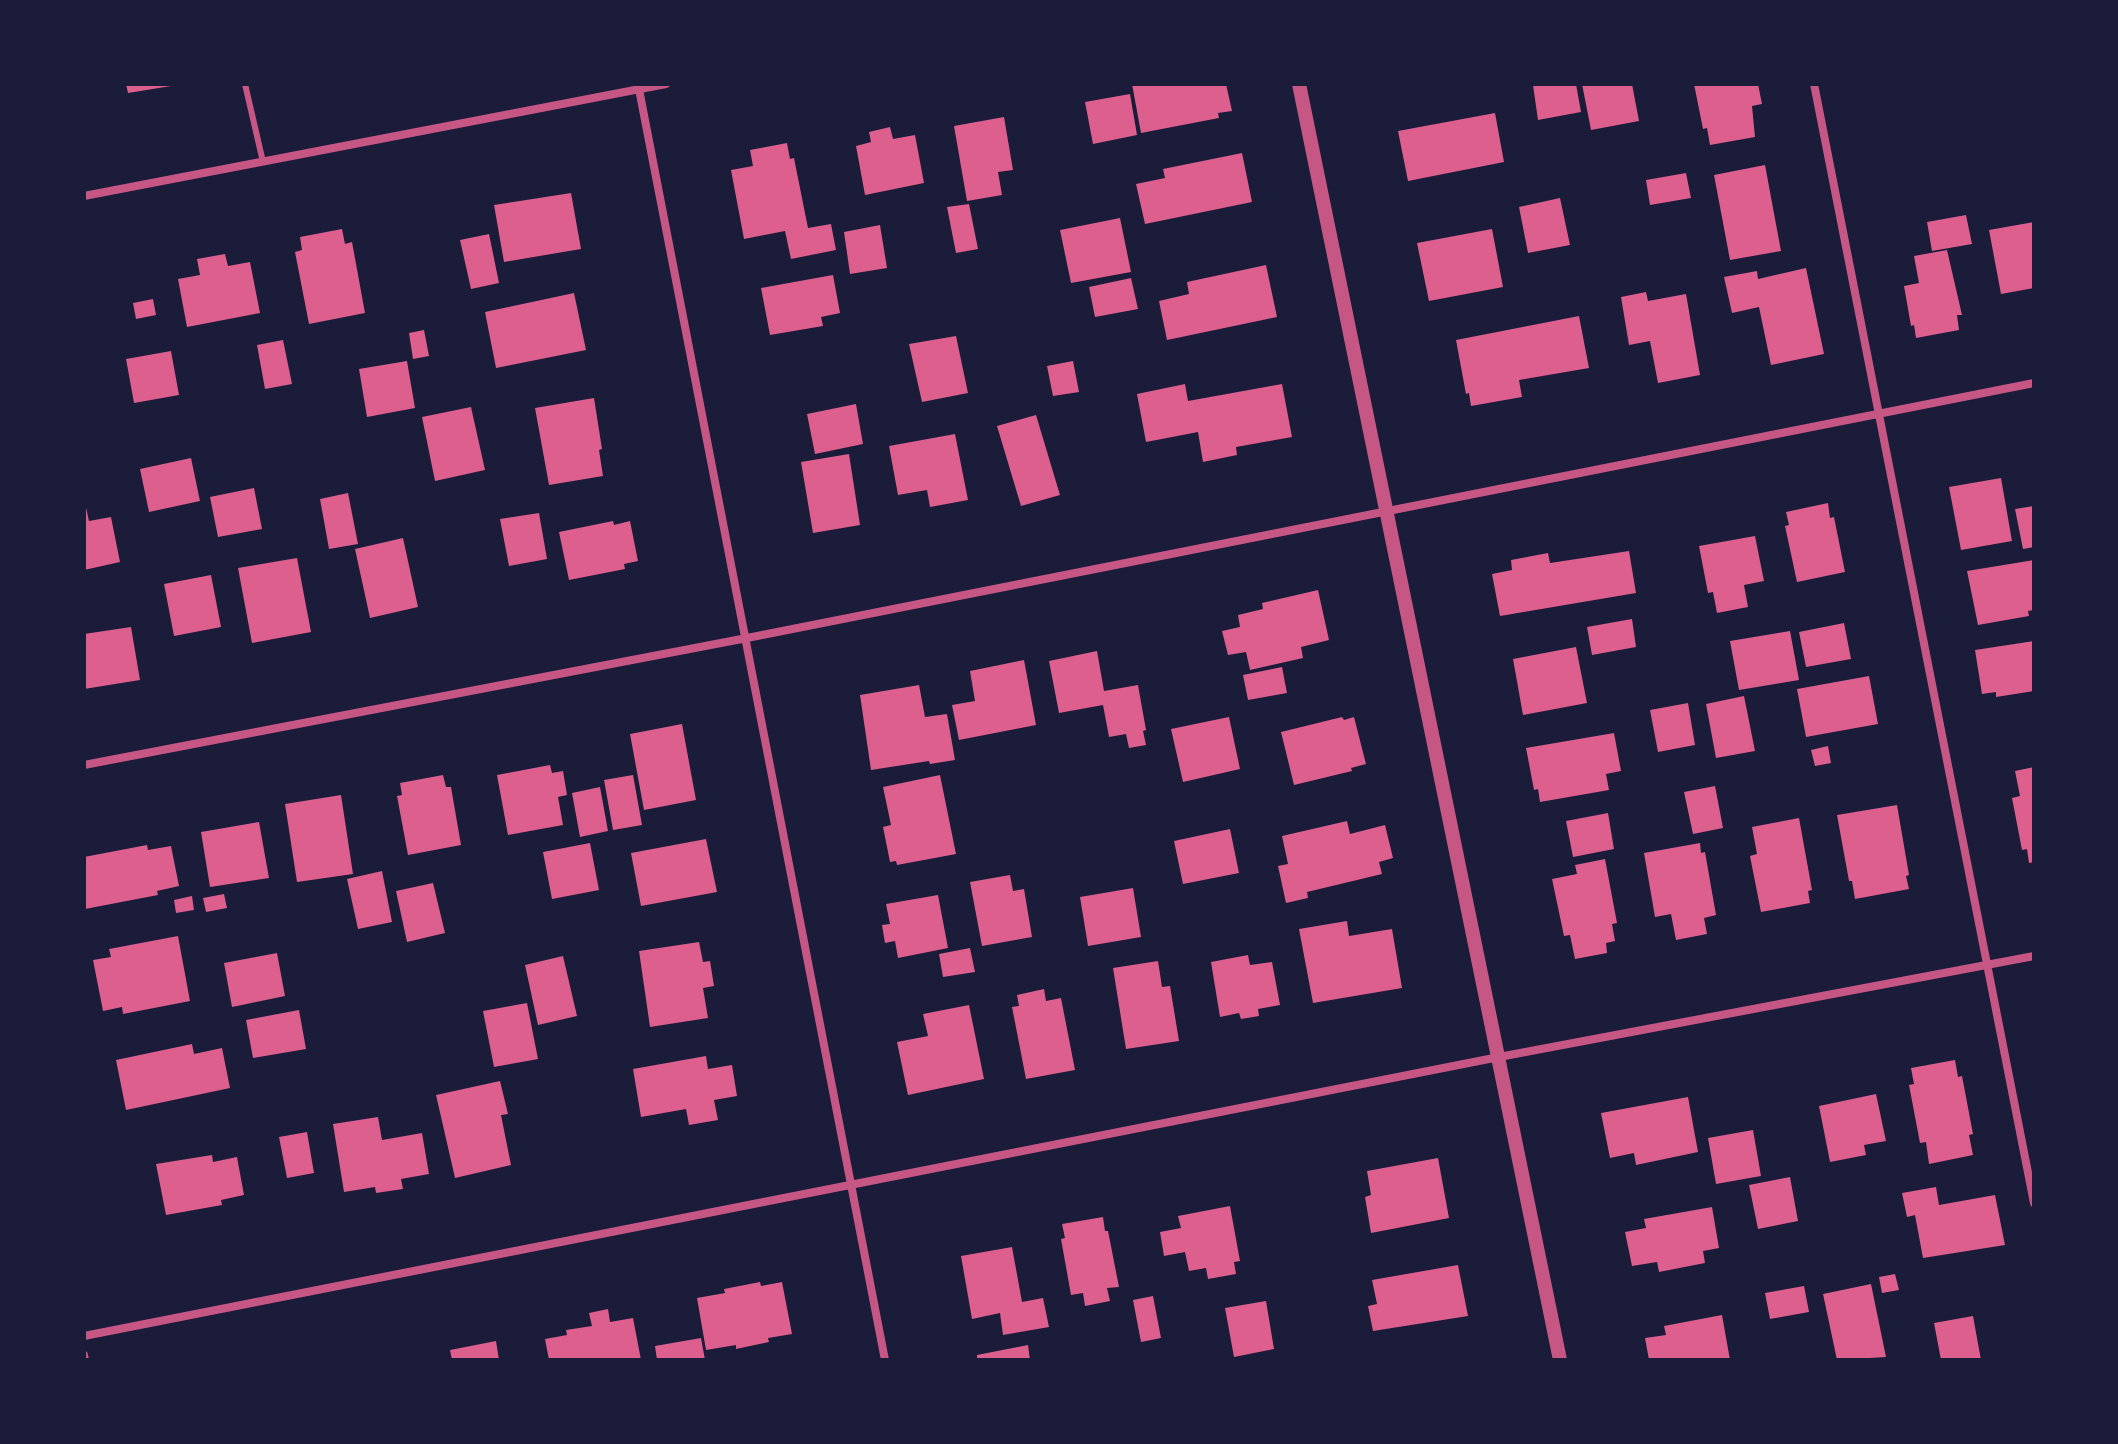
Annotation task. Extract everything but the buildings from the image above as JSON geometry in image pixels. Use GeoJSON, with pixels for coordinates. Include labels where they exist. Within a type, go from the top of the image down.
{"type":"FeatureCollection","features":[{"type":"Feature","properties":{"kind":"street"},"geometry":{"type":"LineString","coordinates":[[84,196],[666,84]]}},
{"type":"Feature","properties":{"kind":"street"},"geometry":{"type":"LineString","coordinates":[[1299,84],[1560,1360]]}},
{"type":"Feature","properties":{"kind":"street"},"geometry":{"type":"LineString","coordinates":[[1814,84],[2034,1203]]}},
{"type":"Feature","properties":{"kind":"street"},"geometry":{"type":"LineString","coordinates":[[639,87],[885,1360]]}},
{"type":"Feature","properties":{"kind":"street"},"geometry":{"type":"LineString","coordinates":[[84,765],[747,638],[2034,383]]}},
{"type":"Feature","properties":{"kind":"street"},"geometry":{"type":"LineString","coordinates":[[84,1336],[1499,1057],[2034,956]]}},
{"type":"Feature","properties":{"kind":"lane"},"geometry":{"type":"LineString","coordinates":[[245,84],[263,162]]}}]}
